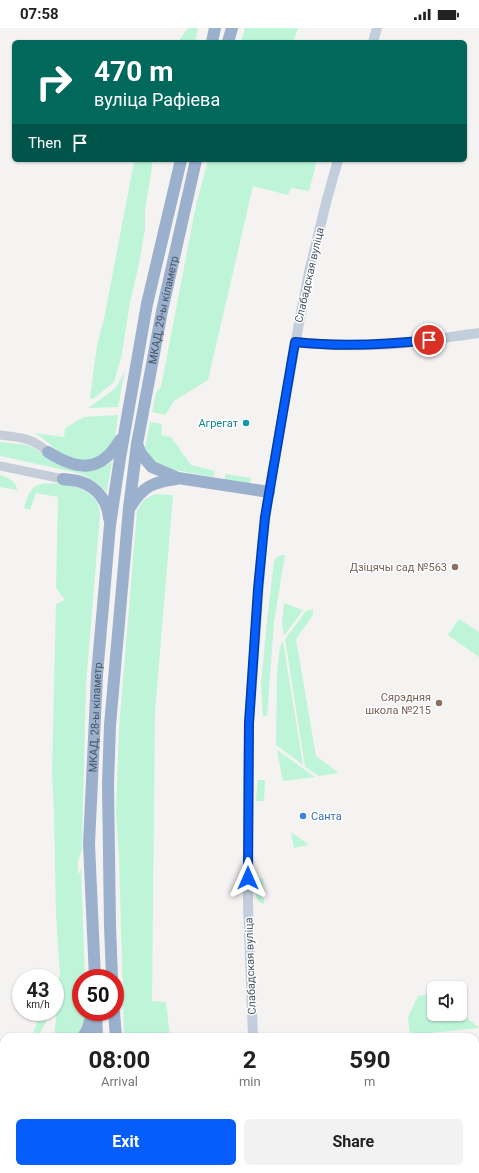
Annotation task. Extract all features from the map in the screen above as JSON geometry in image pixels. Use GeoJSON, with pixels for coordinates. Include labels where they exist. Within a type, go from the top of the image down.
{"type":"FeatureCollection","features":[{"type":"Feature","properties":{"kind":"highway"},"geometry":{"type":"LineString","coordinates":[[212,40],[215,28]]}},
{"type":"Feature","properties":{"kind":"highway"},"geometry":{"type":"LineString","coordinates":[[229,40],[232,28]]}},
{"type":"Feature","properties":{"kind":"highway","name":"МКАД, 29-ы кіламетр"},"geometry":{"type":"LineString","coordinates":[[120,458],[147,304],[181,162]]}},
{"type":"Feature","properties":{"kind":"highway","name":"МКАД, 29-ы кіламетр"},"geometry":{"type":"LineString","coordinates":[[136,460],[162,311],[196,162]]}},
{"type":"Feature","properties":{"kind":"highway"},"geometry":{"type":"LineString","coordinates":[[48,452],[70,464],[81,466],[100,463],[108,458],[114,451],[124,434]]}},
{"type":"Feature","properties":{"kind":"highway"},"geometry":{"type":"LineString","coordinates":[[138,444],[141,454],[152,467],[178,478],[269,492]]}},
{"type":"Feature","properties":{"kind":"highway","name":"МКАД, 28-ы кіламетр"},"geometry":{"type":"LineString","coordinates":[[94,969],[90,844],[97,675],[110,525],[120,458]]}},
{"type":"Feature","properties":{"kind":"highway","name":"МКАД, 28-ы кіламетр"},"geometry":{"type":"LineString","coordinates":[[112,969],[109,902],[108,784],[110,725],[129,508],[136,460]]}},
{"type":"Feature","properties":{"kind":"highway"},"geometry":{"type":"LineString","coordinates":[[129,508],[141,491],[149,485],[160,481],[178,478]]}},
{"type":"Feature","properties":{"kind":"highway"},"geometry":{"type":"LineString","coordinates":[[63,479],[81,482],[96,491],[106,504],[110,525]]}},
{"type":"Feature","properties":{"kind":"highway"},"geometry":{"type":"LineString","coordinates":[[85,1033],[90,1021]]}},
{"type":"Feature","properties":{"kind":"highway"},"geometry":{"type":"LineString","coordinates":[[96,1021],[97,1033]]}},
{"type":"Feature","properties":{"kind":"highway"},"geometry":{"type":"LineString","coordinates":[[115,1021],[116,1033]]}},
{"type":"Feature","properties":{"kind":"main road"},"geometry":{"type":"LineString","coordinates":[[374,40],[377,28]]}},
{"type":"Feature","properties":{"kind":"main road","name":"Слабадская вуліца"},"geometry":{"type":"LineString","coordinates":[[253,1033],[248,906],[249,723],[258,589],[265,517],[295,342],[309,272],[337,162]]}},
{"type":"Feature","properties":{"kind":"main road"},"geometry":{"type":"LineString","coordinates":[[295,342],[366,346],[429,340],[479,333]]}},
{"type":"Feature","properties":{"kind":"street"},"geometry":{"type":"LineString","coordinates":[[0,436],[27,439],[39,444],[48,452]]}},
{"type":"Feature","properties":{"kind":"street"},"geometry":{"type":"LineString","coordinates":[[0,466],[63,479]]}},
{"type":"Feature","properties":{"kind":"green space"},"geometry":{"type":"Polygon","coordinates":[[[188,28],[198,28],[195,40],[179,40],[188,28]]]}},
{"type":"Feature","properties":{"kind":"green space"},"geometry":{"type":"Polygon","coordinates":[[[245,28],[298,28],[294,40],[242,40],[245,28]]]}},
{"type":"Feature","properties":{"kind":"green space"},"geometry":{"type":"Polygon","coordinates":[[[134,162],[152,162],[145,210],[145,229],[130,302],[122,354],[114,382],[93,399],[90,398],[97,345],[104,319],[134,162]]]}},
{"type":"Feature","properties":{"kind":"green space"},"geometry":{"type":"Polygon","coordinates":[[[207,162],[316,162],[309,191],[291,188],[288,195],[253,186],[208,380],[174,401],[165,415],[152,412],[156,393],[161,387],[196,205],[207,162]]]}},
{"type":"Feature","properties":{"kind":"green space"},"geometry":{"type":"Polygon","coordinates":[[[125,370],[118,407],[88,408],[117,386],[125,370]]]}},
{"type":"Feature","properties":{"kind":"green space"},"geometry":{"type":"Polygon","coordinates":[[[118,415],[115,437],[112,444],[96,459],[74,460],[69,458],[34,433],[64,437],[65,428],[84,417],[118,415]]]}},
{"type":"Feature","properties":{"kind":"green space"},"geometry":{"type":"Polygon","coordinates":[[[150,422],[162,424],[161,435],[171,437],[191,465],[215,471],[214,477],[162,468],[150,459],[145,448],[150,422]]]}},
{"type":"Feature","properties":{"kind":"green space"},"geometry":{"type":"Polygon","coordinates":[[[0,442],[27,445],[55,462],[99,469],[112,462],[107,492],[98,484],[82,474],[0,456],[0,442]]]}},
{"type":"Feature","properties":{"kind":"green space"},"geometry":{"type":"Polygon","coordinates":[[[225,474],[251,478],[250,485],[225,480],[225,474]]]}},
{"type":"Feature","properties":{"kind":"green space"},"geometry":{"type":"Polygon","coordinates":[[[0,475],[9,478],[14,482],[17,490],[0,487],[0,475]]]}},
{"type":"Feature","properties":{"kind":"green space"},"geometry":{"type":"Polygon","coordinates":[[[62,483],[87,492],[96,501],[100,514],[86,684],[82,847],[78,861],[78,875],[81,869],[85,969],[72,969],[72,1021],[84,1021],[79,1033],[54,1033],[56,1021],[64,1021],[64,969],[60,969],[56,915],[52,773],[56,604],[65,600],[56,588],[58,497],[36,493],[30,510],[24,508],[33,488],[41,484],[62,483]]]}},
{"type":"Feature","properties":{"kind":"green space"},"geometry":{"type":"Polygon","coordinates":[[[156,494],[173,495],[155,711],[152,1001],[166,1002],[170,1033],[124,1033],[124,969],[122,969],[119,857],[116,813],[119,729],[137,511],[145,500],[156,494]]]}},
{"type":"Feature","properties":{"kind":"green space"},"geometry":{"type":"Polygon","coordinates":[[[281,555],[285,555],[274,622],[267,716],[263,716],[261,684],[267,621],[274,561],[281,555]]]}},
{"type":"Feature","properties":{"kind":"green space"},"geometry":{"type":"Polygon","coordinates":[[[284,603],[303,610],[284,636],[282,623],[284,603]]]}},
{"type":"Feature","properties":{"kind":"green space"},"geometry":{"type":"Polygon","coordinates":[[[313,609],[313,615],[296,639],[316,756],[339,773],[319,776],[305,767],[285,639],[306,611],[313,609]]]}},
{"type":"Feature","properties":{"kind":"green space"},"geometry":{"type":"Polygon","coordinates":[[[459,619],[479,632],[479,657],[448,635],[459,619]]]}},
{"type":"Feature","properties":{"kind":"green space"},"geometry":{"type":"Polygon","coordinates":[[[283,641],[303,765],[276,745],[277,673],[280,646],[283,641]]]}},
{"type":"Feature","properties":{"kind":"green space"},"geometry":{"type":"Polygon","coordinates":[[[277,750],[315,777],[283,781],[277,750]]]}},
{"type":"Feature","properties":{"kind":"green space"},"geometry":{"type":"Polygon","coordinates":[[[258,780],[265,780],[264,801],[256,801],[258,780]]]}},
{"type":"Feature","properties":{"kind":"green space"},"geometry":{"type":"Polygon","coordinates":[[[291,832],[309,845],[294,848],[291,832]]]}},
{"type":"Feature","properties":{"kind":"green space"},"geometry":{"type":"Polygon","coordinates":[[[263,878],[264,904],[256,897],[256,879],[263,878]]]}},
{"type":"Feature","properties":{"kind":"green space"},"geometry":{"type":"Polygon","coordinates":[[[427,994],[427,1021],[467,1021],[467,1018],[479,1028],[430,1033],[410,1033],[408,1017],[418,996],[427,994]]]}},
{"type":"Feature","properties":{"kind":"green space"},"geometry":{"type":"Polygon","coordinates":[[[37,1021],[46,1021],[40,1033],[33,1033],[37,1021]]]}},
{"type":"Feature","properties":{"kind":"place","name":"Агрегат"},"geometry":{"type":"Point","coordinates":[246,423]}},
{"type":"Feature","properties":{"kind":"place","name":"Дзіцячы сад №563"},"geometry":{"type":"Point","coordinates":[455,567]}},
{"type":"Feature","properties":{"kind":"place","name":"Сярэдняя школа №215"},"geometry":{"type":"Point","coordinates":[439,703]}},
{"type":"Feature","properties":{"kind":"place","name":"Санта"},"geometry":{"type":"Point","coordinates":[303,816]}},
{"type":"Feature","properties":{"kind":"route"},"geometry":{"type":"LineString","coordinates":[[248,878],[249,723],[258,589],[265,517],[295,342],[366,346],[429,340]]}}]}
